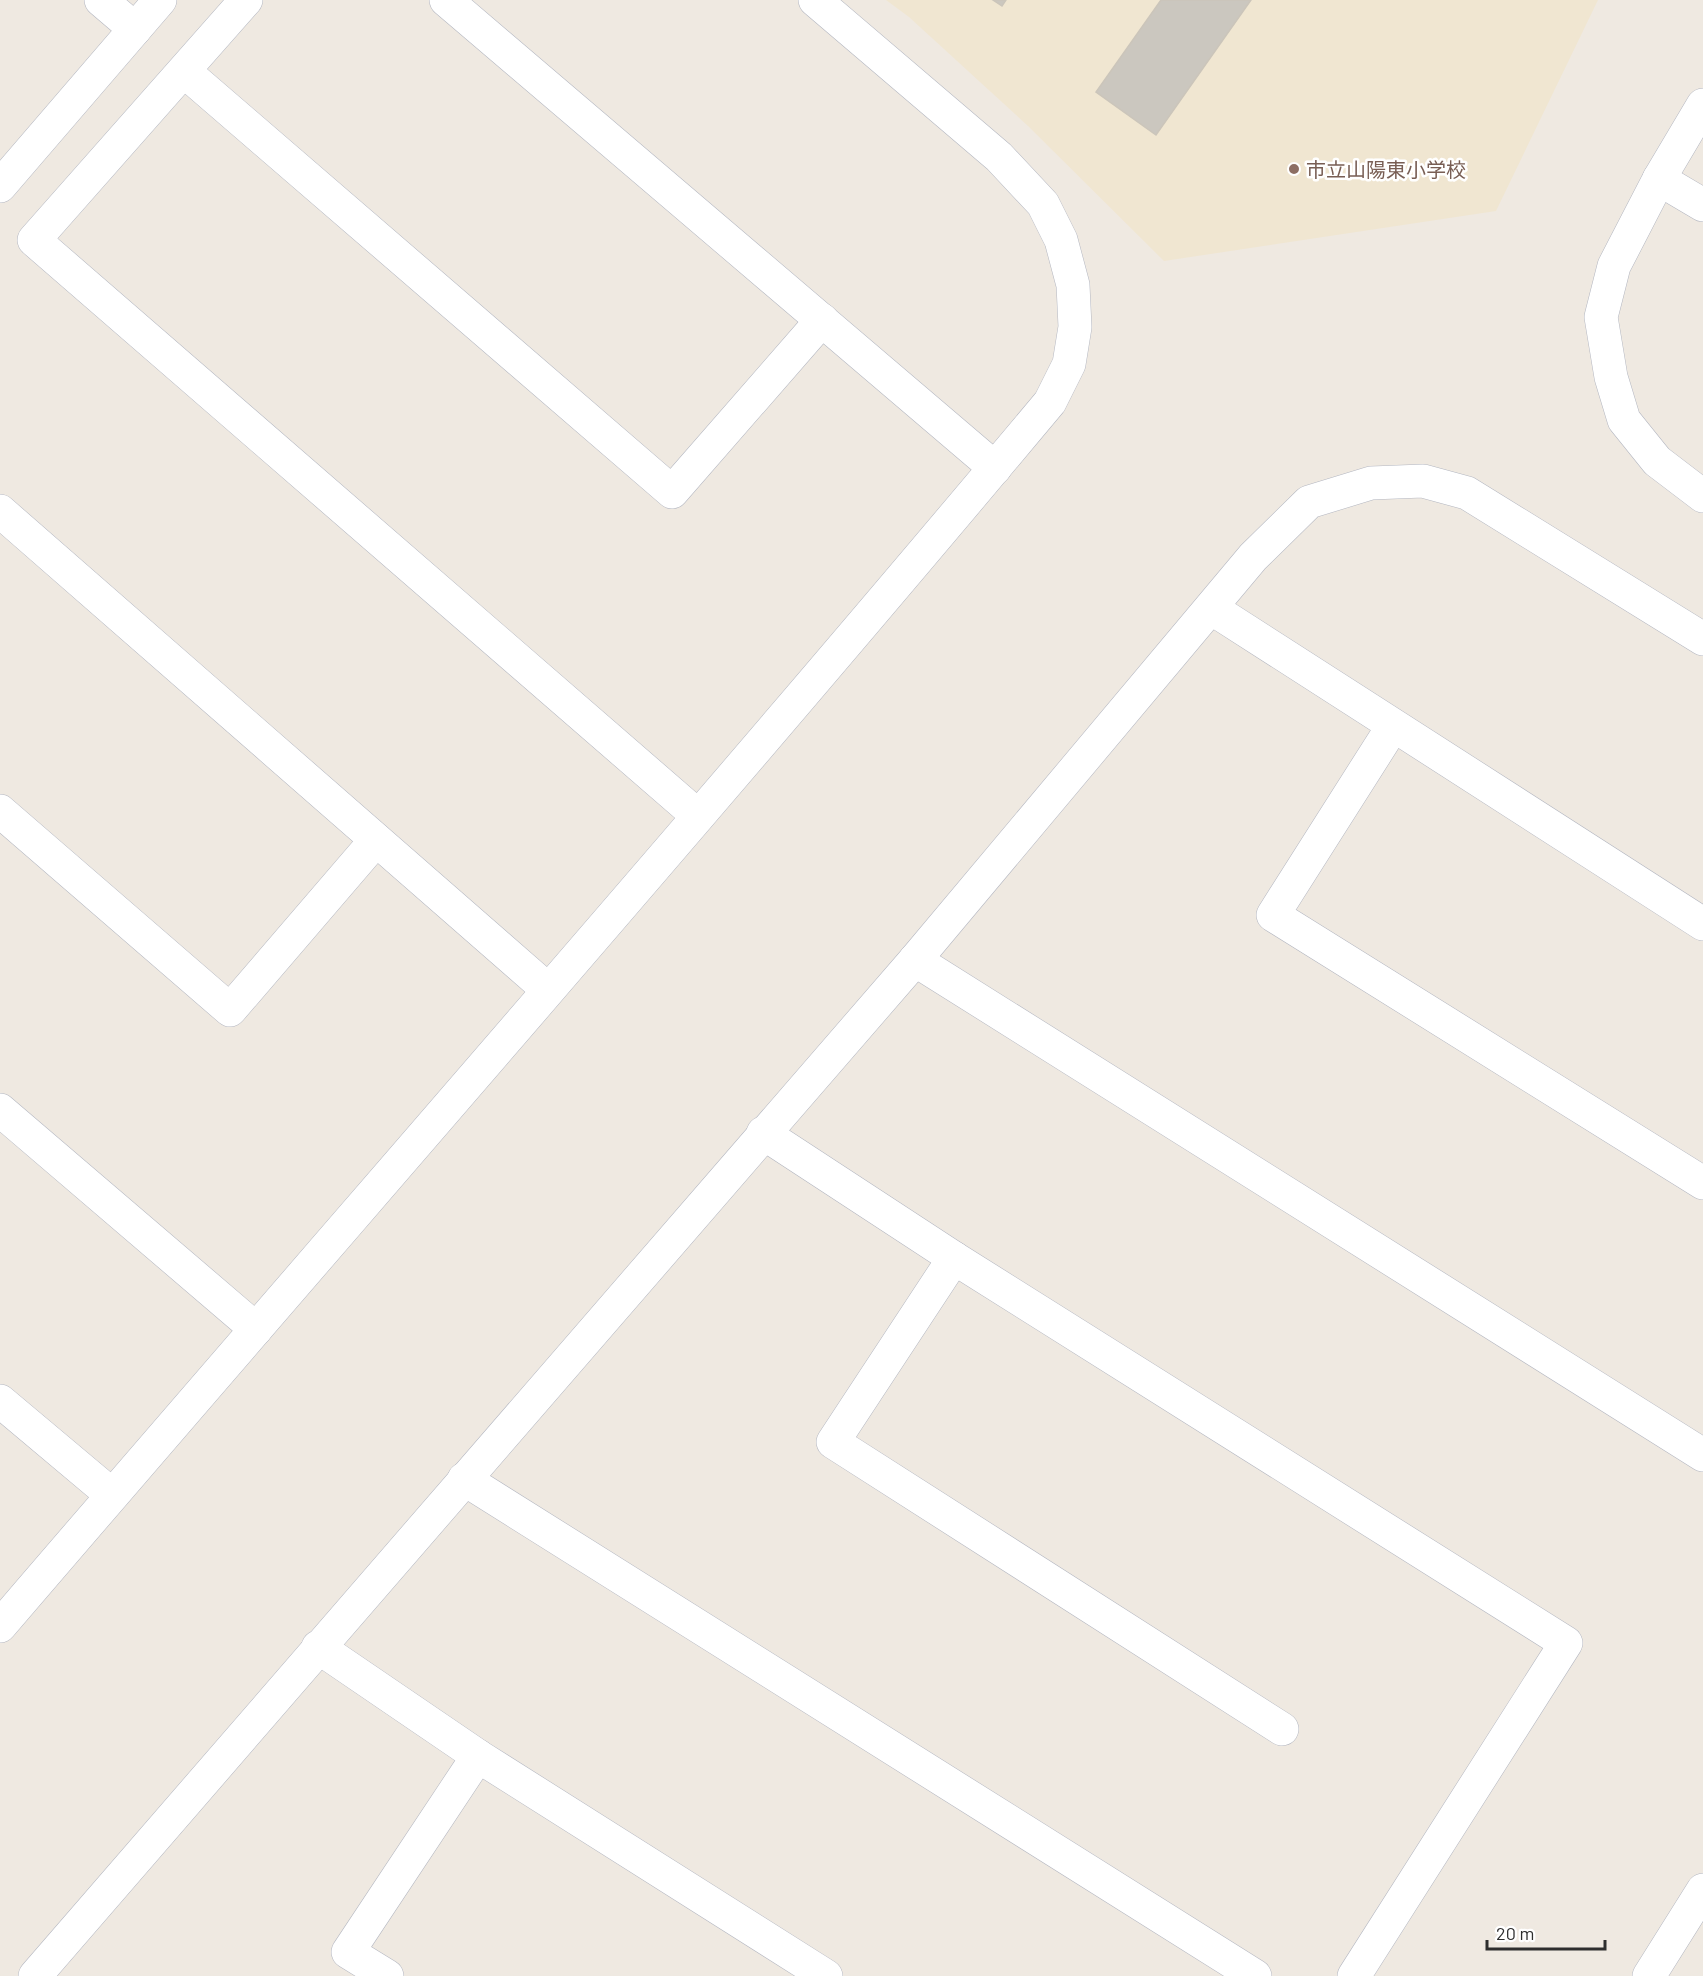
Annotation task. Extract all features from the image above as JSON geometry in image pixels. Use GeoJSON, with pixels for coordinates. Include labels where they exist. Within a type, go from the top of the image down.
{"type":"FeatureCollection","features":[{"type":"Feature","properties":{"kind":"street"},"geometry":{"type":"LineString","coordinates":[[101,0],[135,29]]}},
{"type":"Feature","properties":{"kind":"street"},"geometry":{"type":"LineString","coordinates":[[0,186],[160,0]]}},
{"type":"Feature","properties":{"kind":"street"},"geometry":{"type":"LineString","coordinates":[[246,0],[34,240],[698,816]]}},
{"type":"Feature","properties":{"kind":"street"},"geometry":{"type":"LineString","coordinates":[[446,0],[995,468]]}},
{"type":"Feature","properties":{"kind":"street"},"geometry":{"type":"LineString","coordinates":[[0,1626],[698,816],[1050,402],[1069,364],[1075,327],[1073,285],[1061,240],[1043,204],[999,157],[815,0]]}},
{"type":"Feature","properties":{"kind":"street"},"geometry":{"type":"LineString","coordinates":[[184,71],[672,492],[822,320]]}},
{"type":"Feature","properties":{"kind":"street"},"geometry":{"type":"LineString","coordinates":[[1703,105],[1659,179],[1614,266],[1600,317],[1611,377],[1624,420],[1657,461],[1703,496]]}},
{"type":"Feature","properties":{"kind":"street"},"geometry":{"type":"LineString","coordinates":[[1659,179],[1703,205]]}},
{"type":"Feature","properties":{"kind":"street"},"geometry":{"type":"LineString","coordinates":[[35,1976],[915,960],[1253,556],[1309,502],[1371,483],[1423,481],[1467,493],[1703,639]]}},
{"type":"Feature","properties":{"kind":"street"},"geometry":{"type":"LineString","coordinates":[[0,511],[548,989]]}},
{"type":"Feature","properties":{"kind":"street"},"geometry":{"type":"LineString","coordinates":[[1211,608],[1703,924]]}},
{"type":"Feature","properties":{"kind":"street"},"geometry":{"type":"LineString","coordinates":[[1393,726],[1273,915],[1703,1183]]}},
{"type":"Feature","properties":{"kind":"street"},"geometry":{"type":"LineString","coordinates":[[0,812],[230,1010],[376,840]]}},
{"type":"Feature","properties":{"kind":"street"},"geometry":{"type":"LineString","coordinates":[[915,960],[1703,1455]]}},
{"type":"Feature","properties":{"kind":"street"},"geometry":{"type":"LineString","coordinates":[[0,1110],[256,1329]]}},
{"type":"Feature","properties":{"kind":"street"},"geometry":{"type":"LineString","coordinates":[[764,1133],[954,1258],[1566,1643],[1354,1976]]}},
{"type":"Feature","properties":{"kind":"street"},"geometry":{"type":"LineString","coordinates":[[954,1258],[833,1442],[1282,1730]]}},
{"type":"Feature","properties":{"kind":"street"},"geometry":{"type":"LineString","coordinates":[[0,1401],[112,1496]]}},
{"type":"Feature","properties":{"kind":"street"},"geometry":{"type":"LineString","coordinates":[[464,1479],[1255,1976]]}},
{"type":"Feature","properties":{"kind":"street"},"geometry":{"type":"LineString","coordinates":[[318,1647],[478,1756],[826,1976]]}},
{"type":"Feature","properties":{"kind":"street"},"geometry":{"type":"LineString","coordinates":[[387,1976],[348,1952],[478,1756]]}},
{"type":"Feature","properties":{"kind":"street"},"geometry":{"type":"LineString","coordinates":[[1658,1973],[1703,1890]]}},
{"type":"Feature","properties":{"kind":"shaded area","name":"市立山陽東小学校"},"geometry":{"type":"Polygon","coordinates":[[[886,0],[1598,0],[1496,211],[1164,261],[1028,126],[909,17],[886,0]]]}},
{"type":"Feature","properties":{"kind":"building"},"geometry":{"type":"Polygon","coordinates":[[[993,0],[1006,0],[1002,6],[993,0]]]}},
{"type":"Feature","properties":{"kind":"building"},"geometry":{"type":"Polygon","coordinates":[[[1161,0],[1251,0],[1156,135],[1096,92],[1161,0]]]}},
{"type":"Feature","properties":{"kind":"place","name":"市立山陽東小学校"},"geometry":{"type":"Point","coordinates":[1294,169]}}]}
